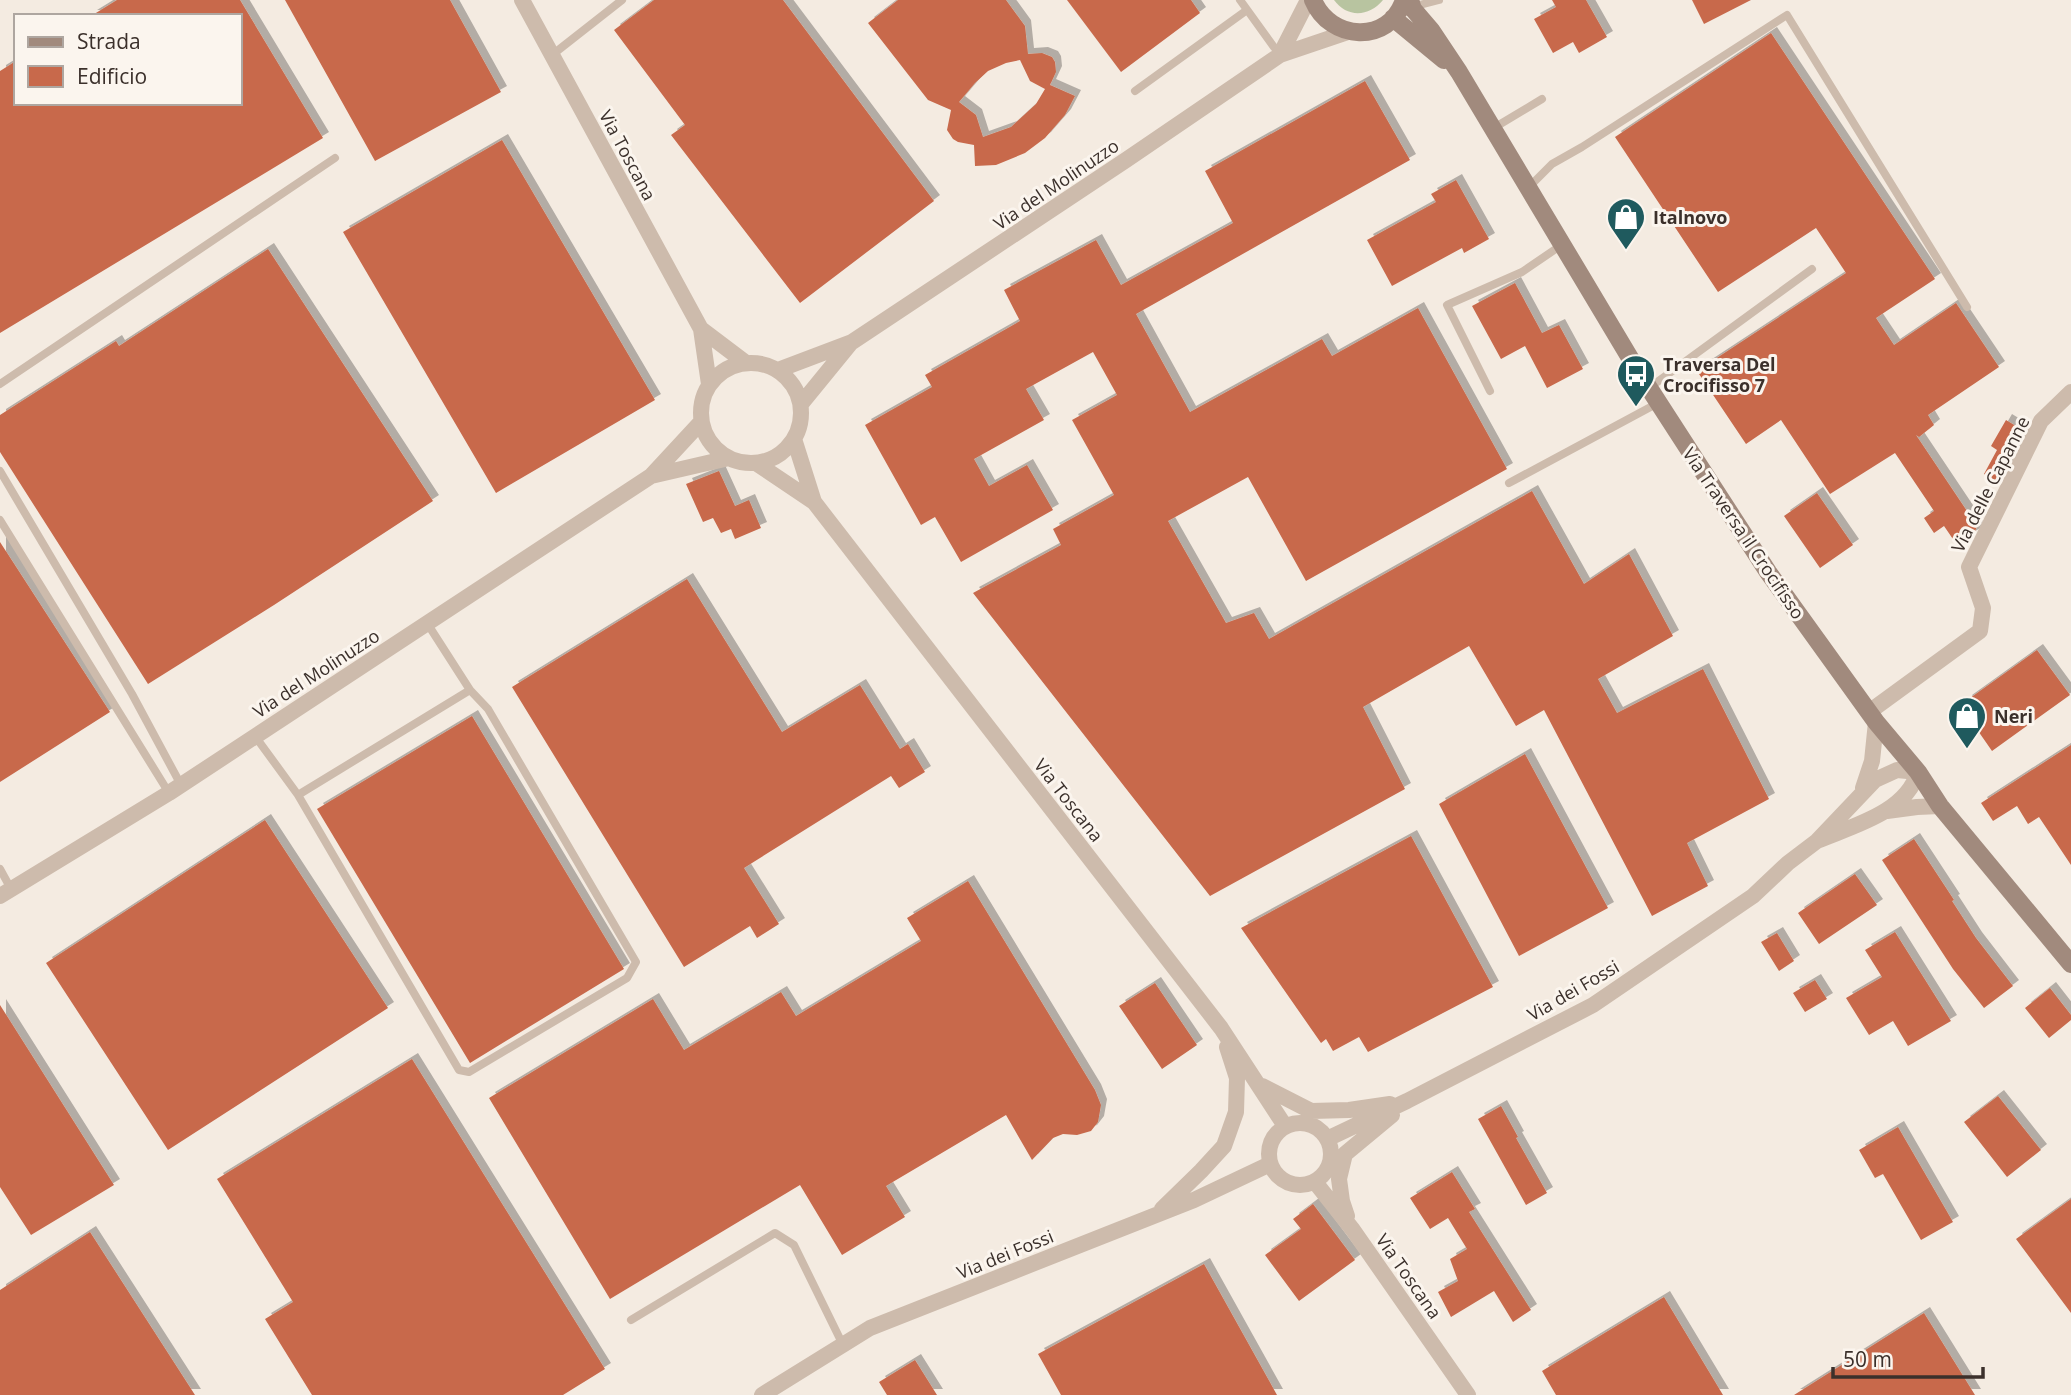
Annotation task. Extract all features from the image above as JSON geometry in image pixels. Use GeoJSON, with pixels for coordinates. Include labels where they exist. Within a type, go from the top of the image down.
{"type":"FeatureCollection","features":[{"type":"Feature","properties":{"kind":"street","name":"Via Toscana"},"geometry":{"type":"LineString","coordinates":[[522,0],[701,329],[709,384]]}},
{"type":"Feature","properties":{"kind":"street"},"geometry":{"type":"LineString","coordinates":[[1310,0],[1323,18],[1337,28],[1365,33],[1381,27],[1409,2]]}},
{"type":"Feature","properties":{"kind":"street","name":"Via del Molinuzzo"},"geometry":{"type":"LineString","coordinates":[[1280,55],[1310,0]]}},
{"type":"Feature","properties":{"kind":"street","name":"Via Traversa il Crocifisso"},"geometry":{"type":"LineString","coordinates":[[1409,2],[1459,72],[1653,396],[1769,572],[1872,717],[1918,772],[1940,806],[2071,964]]}},
{"type":"Feature","properties":{"kind":"street","name":"Via Traversa il Crocifisso"},"geometry":{"type":"LineString","coordinates":[[1393,18],[1459,72]]}},
{"type":"Feature","properties":{"kind":"street","name":"Via del Molinuzzo"},"geometry":{"type":"LineString","coordinates":[[778,370],[852,342],[1280,55],[1348,32]]}},
{"type":"Feature","properties":{"kind":"street","name":"Via Toscana"},"geometry":{"type":"LineString","coordinates":[[701,329],[746,362]]}},
{"type":"Feature","properties":{"kind":"street","name":"Via del Molinuzzo"},"geometry":{"type":"LineString","coordinates":[[801,404],[852,342]]}},
{"type":"Feature","properties":{"kind":"street"},"geometry":{"type":"LineString","coordinates":[[746,362],[763,364],[778,370],[797,391],[801,404],[802,417],[794,439],[784,451],[771,459],[742,463],[729,458],[716,449],[701,422],[703,396],[709,384],[719,373],[746,362]]}},
{"type":"Feature","properties":{"kind":"street","name":"Via delle Capanne"},"geometry":{"type":"LineString","coordinates":[[1872,717],[1980,631],[1983,608],[1969,567],[2041,421],[2071,392]]}},
{"type":"Feature","properties":{"kind":"street","name":"Via del Molinuzzo"},"geometry":{"type":"LineString","coordinates":[[6,892],[175,789],[651,476],[701,422]]}},
{"type":"Feature","properties":{"kind":"street","name":"Via Toscana"},"geometry":{"type":"LineString","coordinates":[[794,439],[814,502]]}},
{"type":"Feature","properties":{"kind":"street","name":"Via del Molinuzzo"},"geometry":{"type":"LineString","coordinates":[[651,476],[729,458]]}},
{"type":"Feature","properties":{"kind":"street","name":"Via Toscana"},"geometry":{"type":"LineString","coordinates":[[756,463],[814,502],[1221,1028],[1285,1126]]}},
{"type":"Feature","properties":{"kind":"street","name":"Via dei Fossi"},"geometry":{"type":"LineString","coordinates":[[1862,792],[1872,761],[1872,717]]}},
{"type":"Feature","properties":{"kind":"street","name":"Via dei Fossi"},"geometry":{"type":"LineString","coordinates":[[1327,1139],[1593,1005],[1753,896],[1788,863],[1817,841],[1875,780],[1897,770],[1918,772],[1915,784],[1908,793],[1884,811],[1817,841]]}},
{"type":"Feature","properties":{"kind":"street","name":"Via dei Fossi"},"geometry":{"type":"LineString","coordinates":[[1884,811],[1940,806]]}},
{"type":"Feature","properties":{"kind":"street"},"geometry":{"type":"LineString","coordinates":[[1156,1214],[1224,1146],[1236,1112],[1237,1078],[1221,1028]]}},
{"type":"Feature","properties":{"kind":"street"},"geometry":{"type":"LineString","coordinates":[[1259,1085],[1311,1111],[1349,1110],[1407,1101]]}},
{"type":"Feature","properties":{"kind":"street"},"geometry":{"type":"LineString","coordinates":[[1353,1230],[1342,1201],[1339,1179],[1345,1154],[1407,1101]]}},
{"type":"Feature","properties":{"kind":"street"},"geometry":{"type":"LineString","coordinates":[[1304,1124],[1321,1132],[1327,1139],[1330,1148],[1328,1167],[1315,1182],[1289,1184],[1281,1179],[1270,1164],[1269,1147],[1285,1126],[1304,1124]]}},
{"type":"Feature","properties":{"kind":"street","name":"Via dei Fossi"},"geometry":{"type":"LineString","coordinates":[[762,1395],[870,1328],[1194,1200],[1270,1164]]}},
{"type":"Feature","properties":{"kind":"street","name":"Via Toscana"},"geometry":{"type":"LineString","coordinates":[[1315,1182],[1353,1230],[1468,1395]]}},
{"type":"Feature","properties":{"kind":"lane"},"geometry":{"type":"LineString","coordinates":[[552,55],[622,0]]}},
{"type":"Feature","properties":{"kind":"lane"},"geometry":{"type":"LineString","coordinates":[[1240,0],[1280,55]]}},
{"type":"Feature","properties":{"kind":"lane"},"geometry":{"type":"LineString","coordinates":[[1409,2],[1439,0]]}},
{"type":"Feature","properties":{"kind":"lane"},"geometry":{"type":"LineString","coordinates":[[1135,91],[1247,10]]}},
{"type":"Feature","properties":{"kind":"lane"},"geometry":{"type":"LineString","coordinates":[[1528,188],[1552,164],[1787,15],[1967,307]]}},
{"type":"Feature","properties":{"kind":"lane"},"geometry":{"type":"LineString","coordinates":[[1492,129],[1542,99]]}},
{"type":"Feature","properties":{"kind":"lane"},"geometry":{"type":"LineString","coordinates":[[0,384],[335,158]]}},
{"type":"Feature","properties":{"kind":"lane"},"geometry":{"type":"LineString","coordinates":[[1490,391],[1447,305],[1522,272],[1563,244]]}},
{"type":"Feature","properties":{"kind":"lane"},"geometry":{"type":"LineString","coordinates":[[1509,484],[1653,396],[1812,269]]}},
{"type":"Feature","properties":{"kind":"lane"},"geometry":{"type":"LineString","coordinates":[[0,471],[132,694],[175,789]]}},
{"type":"Feature","properties":{"kind":"lane"},"geometry":{"type":"LineString","coordinates":[[0,520],[175,789]]}},
{"type":"Feature","properties":{"kind":"lane"},"geometry":{"type":"LineString","coordinates":[[255,736],[298,795],[459,1070],[469,1072],[627,978],[635,962],[488,709],[470,690],[428,623]]}},
{"type":"Feature","properties":{"kind":"lane"},"geometry":{"type":"LineString","coordinates":[[298,795],[470,690]]}},
{"type":"Feature","properties":{"kind":"lane"},"geometry":{"type":"LineString","coordinates":[[0,869],[6,892]]}},
{"type":"Feature","properties":{"kind":"lane"},"geometry":{"type":"LineString","coordinates":[[631,1320],[775,1233],[794,1245],[843,1345]]}},
{"type":"Feature","properties":{"kind":"green space"},"geometry":{"type":"Polygon","coordinates":[[[1334,0],[1383,0],[1371,10],[1358,13],[1345,10],[1334,0]]]}},
{"type":"Feature","properties":{"kind":"building"},"geometry":{"type":"Polygon","coordinates":[[[117,0],[240,0],[323,138],[0,333],[0,71],[14,62],[14,105],[242,105],[242,14],[94,14],[117,0]]]}},
{"type":"Feature","properties":{"kind":"building"},"geometry":{"type":"Polygon","coordinates":[[[285,0],[450,0],[501,92],[375,161],[285,0]]]}},
{"type":"Feature","properties":{"kind":"building"},"geometry":{"type":"Polygon","coordinates":[[[654,0],[783,0],[934,201],[800,303],[671,135],[685,125],[614,30],[654,0]]]}},
{"type":"Feature","properties":{"kind":"building"},"geometry":{"type":"Polygon","coordinates":[[[898,0],[1006,0],[1025,26],[1028,54],[1042,53],[1052,57],[1055,62],[1056,72],[1050,85],[1075,96],[1065,115],[1045,138],[1025,153],[996,165],[975,166],[974,145],[958,142],[947,130],[951,110],[928,100],[868,23],[898,0]],[[1020,60],[1006,63],[988,71],[959,102],[976,115],[983,137],[1011,127],[1036,104],[1045,89],[1030,81],[1020,60]]]}},
{"type":"Feature","properties":{"kind":"building"},"geometry":{"type":"Polygon","coordinates":[[[1067,0],[1191,0],[1200,13],[1121,72],[1067,0]]]}},
{"type":"Feature","properties":{"kind":"building"},"geometry":{"type":"Polygon","coordinates":[[[1552,0],[1586,0],[1607,37],[1579,53],[1573,42],[1553,53],[1534,19],[1556,7],[1552,0]]]}},
{"type":"Feature","properties":{"kind":"building"},"geometry":{"type":"Polygon","coordinates":[[[1692,0],[1751,0],[1704,24],[1692,0]]]}},
{"type":"Feature","properties":{"kind":"building"},"geometry":{"type":"Polygon","coordinates":[[[1771,33],[1935,279],[1876,318],[1894,345],[1956,303],[1999,367],[1928,415],[1934,425],[1919,437],[1916,435],[1977,526],[1974,534],[1957,545],[1944,526],[1934,533],[1924,518],[1934,511],[1895,453],[1830,494],[1781,420],[1746,444],[1697,371],[1846,273],[1816,228],[1718,292],[1615,137],[1771,33]]]}},
{"type":"Feature","properties":{"kind":"building"},"geometry":{"type":"Polygon","coordinates":[[[1365,81],[1410,160],[1136,314],[1190,412],[1322,339],[1332,356],[1418,308],[1507,469],[1306,581],[1248,477],[1168,521],[1226,623],[1254,613],[1269,639],[1532,491],[1584,584],[1629,554],[1673,636],[1598,679],[1617,713],[1703,669],[1769,799],[1687,843],[1708,886],[1652,916],[1544,710],[1516,726],[1469,646],[1363,707],[1405,789],[1210,896],[973,593],[1061,545],[1053,529],[1114,495],[1072,420],[1117,395],[1093,352],[1026,389],[1044,420],[974,459],[989,486],[1027,465],[1053,510],[961,562],[935,517],[921,525],[865,425],[932,387],[925,375],[1020,321],[1004,290],[1096,240],[1121,285],[1233,223],[1205,171],[1365,81]]]}},
{"type":"Feature","properties":{"kind":"building"},"geometry":{"type":"Polygon","coordinates":[[[502,140],[655,400],[496,493],[343,232],[502,140]]]}},
{"type":"Feature","properties":{"kind":"building"},"geometry":{"type":"Polygon","coordinates":[[[1456,180],[1489,239],[1464,253],[1462,248],[1392,286],[1367,240],[1436,202],[1431,194],[1456,180]]]}},
{"type":"Feature","properties":{"kind":"building"},"geometry":{"type":"Polygon","coordinates":[[[268,249],[433,501],[148,684],[0,452],[0,415],[116,341],[119,346],[268,249]]]}},
{"type":"Feature","properties":{"kind":"building"},"geometry":{"type":"Polygon","coordinates":[[[1515,283],[1542,333],[1559,325],[1583,369],[1547,388],[1525,346],[1501,359],[1472,306],[1515,283]]]}},
{"type":"Feature","properties":{"kind":"building"},"geometry":{"type":"Polygon","coordinates":[[[2006,420],[2024,431],[1999,483],[1984,474],[1997,450],[1991,446],[2006,420]]]}},
{"type":"Feature","properties":{"kind":"building"},"geometry":{"type":"Polygon","coordinates":[[[719,471],[735,506],[749,500],[761,528],[735,539],[731,529],[721,533],[713,518],[703,522],[686,484],[719,471]]]}},
{"type":"Feature","properties":{"kind":"building"},"geometry":{"type":"Polygon","coordinates":[[[1817,493],[1853,545],[1820,568],[1784,516],[1817,493]]]}},
{"type":"Feature","properties":{"kind":"building"},"geometry":{"type":"Polygon","coordinates":[[[0,542],[110,712],[0,782],[0,542]]]}},
{"type":"Feature","properties":{"kind":"building"},"geometry":{"type":"Polygon","coordinates":[[[687,579],[782,732],[860,685],[900,749],[908,744],[925,772],[899,788],[891,776],[744,868],[779,924],[757,938],[750,926],[684,967],[512,687],[687,579]]]}},
{"type":"Feature","properties":{"kind":"building"},"geometry":{"type":"Polygon","coordinates":[[[2037,650],[2070,695],[1992,751],[1967,715],[1973,711],[1966,701],[2037,650]]]}},
{"type":"Feature","properties":{"kind":"building"},"geometry":{"type":"Polygon","coordinates":[[[472,716],[624,969],[470,1063],[317,809],[472,716]]]}},
{"type":"Feature","properties":{"kind":"building"},"geometry":{"type":"Polygon","coordinates":[[[2071,745],[2071,865],[2039,817],[2028,824],[2017,806],[1993,821],[1981,803],[2071,745]]]}},
{"type":"Feature","properties":{"kind":"building"},"geometry":{"type":"Polygon","coordinates":[[[1525,754],[1608,908],[1519,956],[1439,804],[1525,754]]]}},
{"type":"Feature","properties":{"kind":"building"},"geometry":{"type":"Polygon","coordinates":[[[265,820],[388,1008],[168,1150],[46,963],[265,820]]]}},
{"type":"Feature","properties":{"kind":"building"},"geometry":{"type":"Polygon","coordinates":[[[1411,836],[1493,987],[1368,1052],[1359,1037],[1333,1051],[1326,1039],[1321,1043],[1241,928],[1411,836]]]}},
{"type":"Feature","properties":{"kind":"building"},"geometry":{"type":"Polygon","coordinates":[[[1914,839],[1976,938],[2013,986],[1984,1008],[1953,969],[1882,860],[1914,839]]]}},
{"type":"Feature","properties":{"kind":"building"},"geometry":{"type":"Polygon","coordinates":[[[1855,874],[1877,905],[1819,944],[1798,913],[1855,874]]]}},
{"type":"Feature","properties":{"kind":"building"},"geometry":{"type":"Polygon","coordinates":[[[968,881],[1095,1090],[1101,1105],[1098,1122],[1091,1131],[1077,1135],[1063,1134],[1053,1138],[1032,1160],[1006,1115],[886,1186],[905,1217],[842,1255],[800,1185],[610,1299],[489,1098],[653,999],[684,1050],[781,992],[796,1016],[921,941],[907,918],[968,881]]]}},
{"type":"Feature","properties":{"kind":"building"},"geometry":{"type":"Polygon","coordinates":[[[1895,932],[1951,1021],[1908,1046],[1893,1021],[1869,1035],[1846,998],[1882,977],[1865,950],[1895,932]]]}},
{"type":"Feature","properties":{"kind":"building"},"geometry":{"type":"Polygon","coordinates":[[[1777,933],[1794,961],[1779,971],[1761,942],[1777,933]]]}},
{"type":"Feature","properties":{"kind":"building"},"geometry":{"type":"Polygon","coordinates":[[[1815,980],[1827,999],[1805,1012],[1793,993],[1815,980]]]}},
{"type":"Feature","properties":{"kind":"building"},"geometry":{"type":"Polygon","coordinates":[[[1155,983],[1197,1045],[1162,1069],[1119,1006],[1155,983]]]}},
{"type":"Feature","properties":{"kind":"building"},"geometry":{"type":"Polygon","coordinates":[[[2050,988],[2071,1015],[2071,1020],[2049,1038],[2025,1008],[2050,988]]]}},
{"type":"Feature","properties":{"kind":"building"},"geometry":{"type":"Polygon","coordinates":[[[0,1005],[114,1185],[31,1235],[0,1187],[0,1005]]]}},
{"type":"Feature","properties":{"kind":"building"},"geometry":{"type":"Polygon","coordinates":[[[412,1059],[605,1369],[563,1395],[312,1395],[265,1319],[293,1302],[217,1179],[412,1059]]]}},
{"type":"Feature","properties":{"kind":"building"},"geometry":{"type":"Polygon","coordinates":[[[1998,1096],[2041,1150],[2007,1177],[1964,1122],[1998,1096]]]}},
{"type":"Feature","properties":{"kind":"building"},"geometry":{"type":"Polygon","coordinates":[[[1501,1106],[1547,1193],[1526,1205],[1478,1119],[1501,1106]]]}},
{"type":"Feature","properties":{"kind":"building"},"geometry":{"type":"Polygon","coordinates":[[[1898,1127],[1953,1222],[1921,1240],[1883,1174],[1875,1178],[1859,1150],[1898,1127]]]}},
{"type":"Feature","properties":{"kind":"building"},"geometry":{"type":"Polygon","coordinates":[[[1452,1172],[1475,1209],[1469,1212],[1531,1310],[1513,1322],[1494,1291],[1451,1317],[1438,1292],[1458,1281],[1450,1259],[1467,1249],[1448,1218],[1430,1229],[1410,1198],[1452,1172]]]}},
{"type":"Feature","properties":{"kind":"building"},"geometry":{"type":"Polygon","coordinates":[[[2071,1199],[2071,1313],[2016,1239],[2071,1199]]]}},
{"type":"Feature","properties":{"kind":"building"},"geometry":{"type":"Polygon","coordinates":[[[1313,1204],[1355,1260],[1299,1301],[1265,1255],[1301,1229],[1293,1219],[1313,1204]]]}},
{"type":"Feature","properties":{"kind":"building"},"geometry":{"type":"Polygon","coordinates":[[[90,1232],[195,1395],[0,1395],[0,1290],[90,1232]]]}},
{"type":"Feature","properties":{"kind":"building"},"geometry":{"type":"Polygon","coordinates":[[[1204,1264],[1277,1395],[1061,1395],[1038,1354],[1204,1264]]]}},
{"type":"Feature","properties":{"kind":"building"},"geometry":{"type":"Polygon","coordinates":[[[1664,1297],[1723,1395],[1556,1395],[1542,1371],[1664,1297]]]}},
{"type":"Feature","properties":{"kind":"building"},"geometry":{"type":"Polygon","coordinates":[[[1924,1313],[1975,1395],[1794,1395],[1924,1313]]]}},
{"type":"Feature","properties":{"kind":"building"},"geometry":{"type":"Polygon","coordinates":[[[915,1360],[937,1395],[887,1395],[879,1382],[915,1360]]]}},
{"type":"Feature","properties":{"kind":"place","name":"Italnovo"},"geometry":{"type":"Point","coordinates":[1626,251]}},
{"type":"Feature","properties":{"kind":"place","name":"Traversa Del Crocifisso 7"},"geometry":{"type":"Point","coordinates":[1636,408]}},
{"type":"Feature","properties":{"kind":"place","name":"Neri"},"geometry":{"type":"Point","coordinates":[1967,750]}}]}
